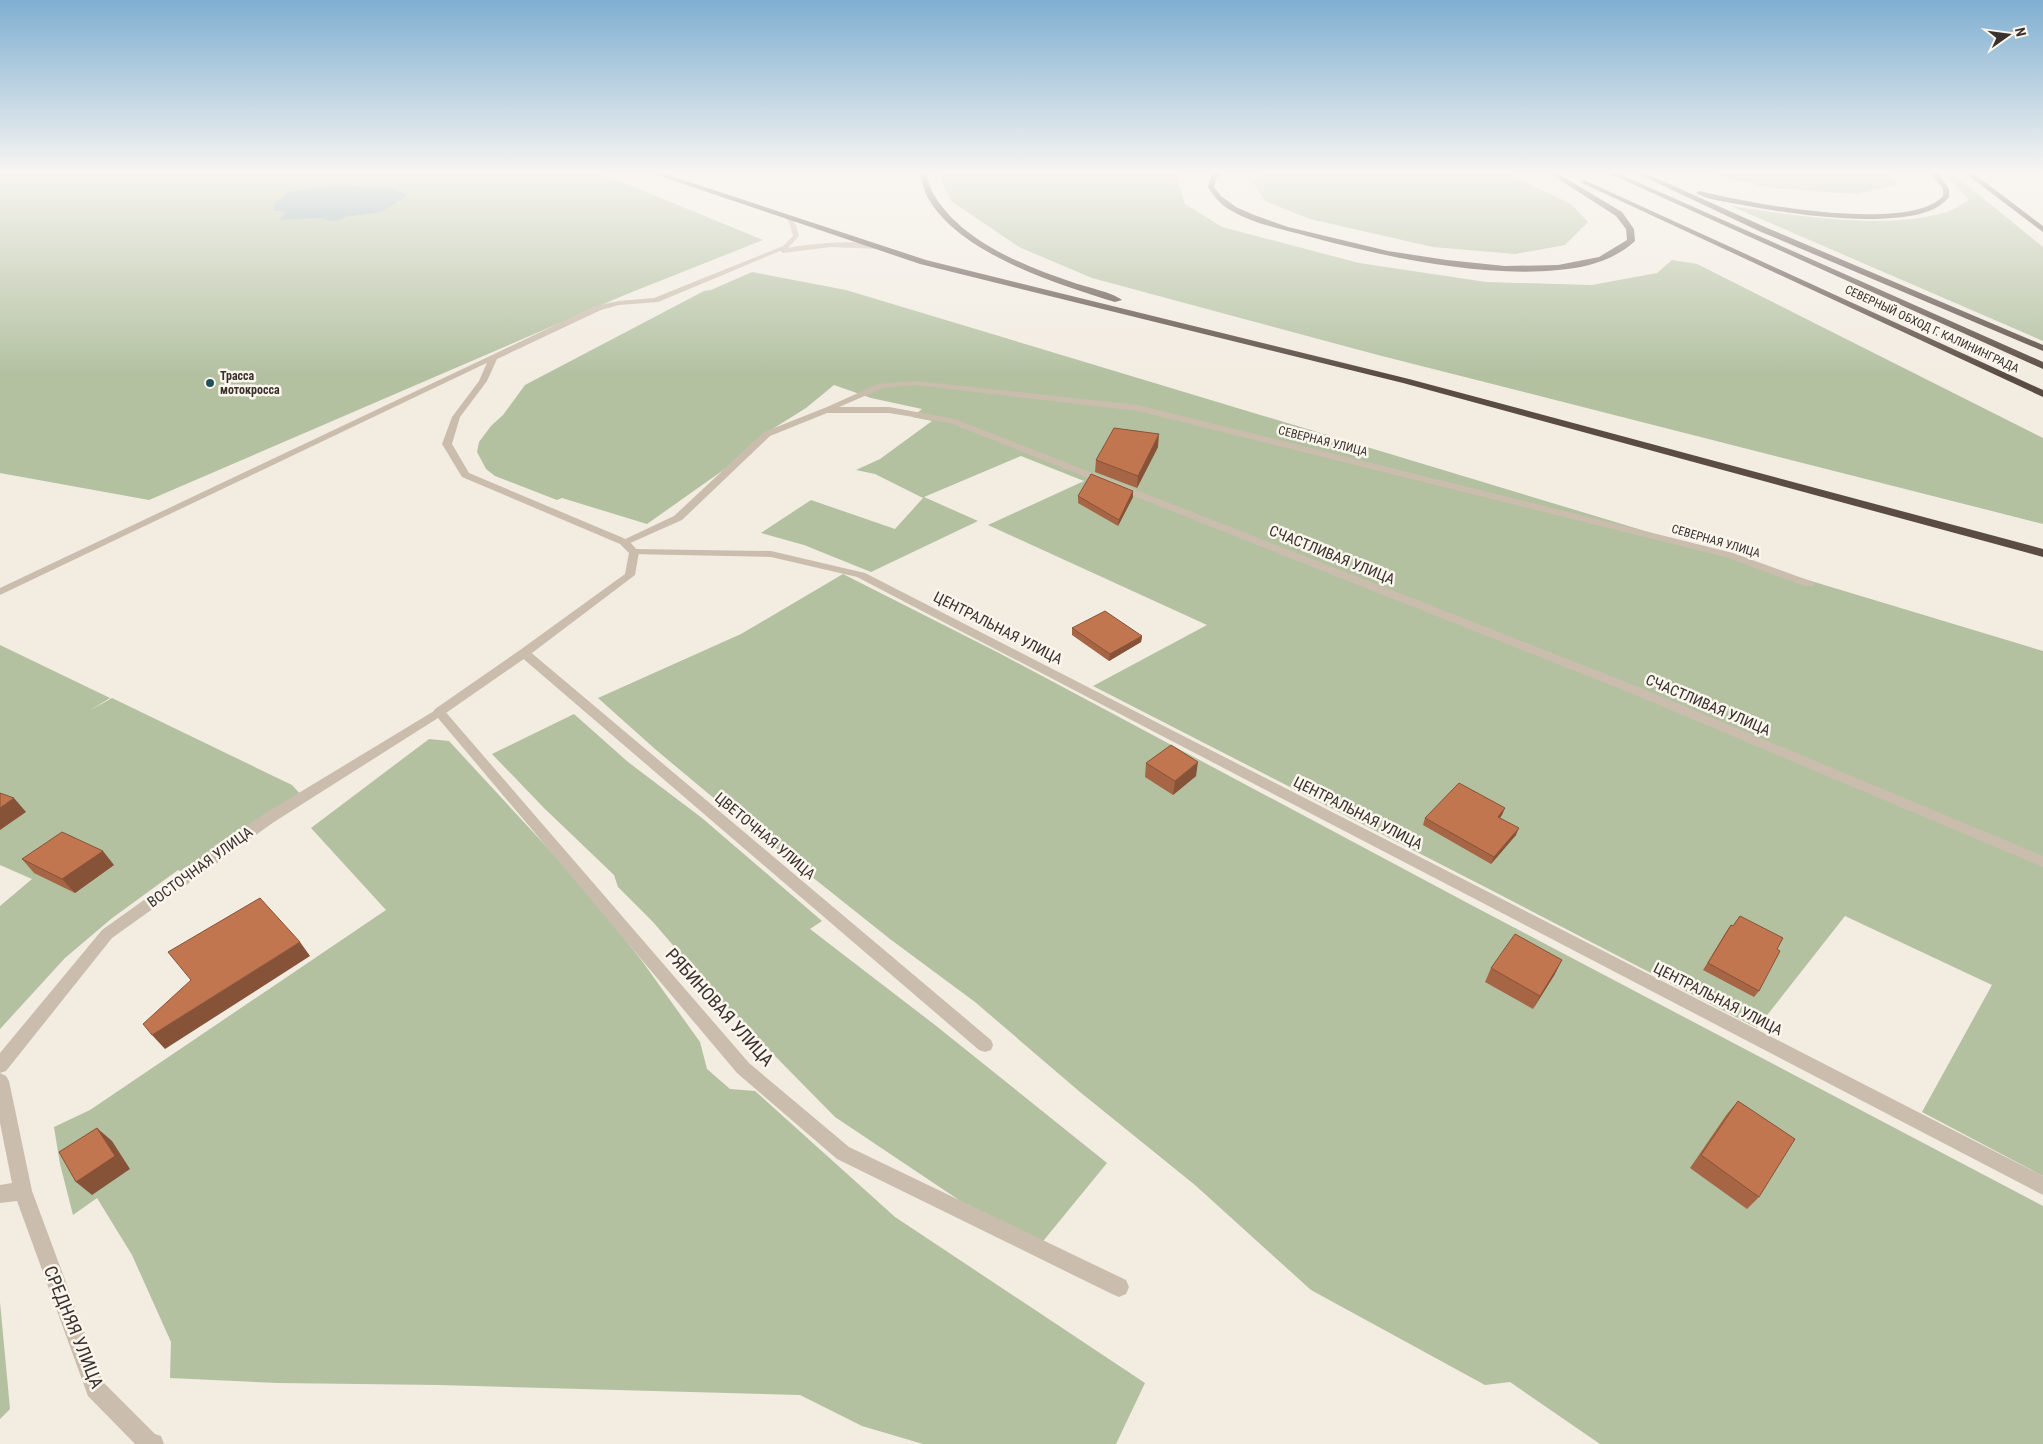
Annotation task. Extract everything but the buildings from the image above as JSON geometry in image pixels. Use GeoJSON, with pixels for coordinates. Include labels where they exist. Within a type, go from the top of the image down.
{"type":"FeatureCollection","features":[{"type":"Feature","properties":{"kind":"highway"},"geometry":{"type":"LineString","coordinates":[[859,240],[923,262],[1234,337],[1406,381],[2043,553]]}},
{"type":"Feature","properties":{"kind":"highway"},"geometry":{"type":"LineString","coordinates":[[978,240],[992,250],[1025,266],[1074,286],[1234,337]]}},
{"type":"Feature","properties":{"kind":"highway"},"geometry":{"type":"LineString","coordinates":[[1333,240],[1421,259],[1492,267],[1553,267],[1595,260],[1612,255],[1624,248],[1630,240]]}},
{"type":"Feature","properties":{"kind":"highway","name":"СЕВЕРНЫЙ ОБХОД Г. КАЛИНИНГРАДА"},"geometry":{"type":"LineString","coordinates":[[1710,240],[2043,394]]}},
{"type":"Feature","properties":{"kind":"highway"},"geometry":{"type":"LineString","coordinates":[[1762,240],[2043,366]]}},
{"type":"Feature","properties":{"kind":"highway"},"geometry":{"type":"LineString","coordinates":[[1789,240],[2043,348]]}},
{"type":"Feature","properties":{"kind":"street"},"geometry":{"type":"LineString","coordinates":[[0,592],[598,308],[616,302],[638,303],[655,300],[768,255],[785,247],[793,240]]}},
{"type":"Feature","properties":{"kind":"street"},"geometry":{"type":"LineString","coordinates":[[768,255],[792,249],[822,245],[853,244],[879,247]]}},
{"type":"Feature","properties":{"kind":"street"},"geometry":{"type":"LineString","coordinates":[[493,358],[489,371],[481,385],[457,416],[447,444],[464,475],[624,542],[634,552]]}},
{"type":"Feature","properties":{"kind":"street","name":"СЕВЕРНАЯ УЛИЦА"},"geometry":{"type":"LineString","coordinates":[[826,410],[880,386],[915,383],[1138,408],[1729,555],[1809,584]]}},
{"type":"Feature","properties":{"kind":"street","name":"СЧАСТЛИВАЯ УЛИЦА"},"geometry":{"type":"LineString","coordinates":[[624,542],[678,518],[767,434],[826,410],[889,410],[952,421],[1632,689],[2043,862]]}},
{"type":"Feature","properties":{"kind":"street","name":"ВОСТОЧНАЯ УЛИЦА"},"geometry":{"type":"LineString","coordinates":[[0,1066],[107,934],[269,818],[439,712],[524,653],[630,575],[634,552]]}},
{"type":"Feature","properties":{"kind":"street","name":"ЦЕНТРАЛЬНАЯ УЛИЦА"},"geometry":{"type":"LineString","coordinates":[[634,552],[772,554],[861,575],[2043,1186]]}},
{"type":"Feature","properties":{"kind":"street","name":"ЦВЕТОЧНАЯ УЛИЦА"},"geometry":{"type":"LineString","coordinates":[[524,653],[985,1045]]}},
{"type":"Feature","properties":{"kind":"street","name":"РЯБИНОВАЯ УЛИЦА"},"geometry":{"type":"LineString","coordinates":[[439,712],[743,1068],[843,1153],[1119,1287]]}},
{"type":"Feature","properties":{"kind":"street"},"geometry":{"type":"LineString","coordinates":[[0,1081],[22,1191],[0,1194]]}},
{"type":"Feature","properties":{"kind":"street","name":"СРЕДНЯЯ УЛИЦА"},"geometry":{"type":"LineString","coordinates":[[22,1191],[95,1389],[149,1443],[154,1444]]}},
{"type":"Feature","properties":{"kind":"green space","name":"Трасса мотокросса"},"geometry":{"type":"Polygon","coordinates":[[[0,240],[762,240],[627,294],[149,500],[0,473],[0,240]]]}},
{"type":"Feature","properties":{"kind":"green space"},"geometry":{"type":"Polygon","coordinates":[[[1009,240],[1273,240],[1359,263],[1486,282],[1592,285],[1657,273],[1672,260],[1697,264],[2043,438],[2043,524],[1378,355],[1092,278],[1019,247],[1009,240]]]}},
{"type":"Feature","properties":{"kind":"green space"},"geometry":{"type":"Polygon","coordinates":[[[1404,240],[1570,240],[1565,245],[1515,254],[1433,247],[1404,240]]]}},
{"type":"Feature","properties":{"kind":"green space"},"geometry":{"type":"Polygon","coordinates":[[[1810,240],[2035,240],[2043,247],[2043,341],[1810,240]]]}},
{"type":"Feature","properties":{"kind":"green space"},"geometry":{"type":"Polygon","coordinates":[[[752,272],[846,290],[2043,651],[2043,1176],[1922,1112],[1992,985],[1845,916],[1757,1028],[1093,686],[1207,625],[988,525],[1084,481],[1021,456],[924,497],[978,521],[871,572],[804,545],[761,533],[811,500],[895,529],[923,498],[875,474],[856,470],[880,459],[932,421],[912,417],[922,409],[871,398],[834,385],[806,408],[774,428],[722,471],[647,524],[562,498],[557,500],[495,476],[486,469],[477,452],[479,442],[491,426],[503,415],[525,385],[704,291],[711,290],[752,272]]]}},
{"type":"Feature","properties":{"kind":"green space"},"geometry":{"type":"Polygon","coordinates":[[[843,574],[999,653],[1475,907],[2043,1206],[2043,1444],[1600,1444],[1510,1382],[1485,1385],[1311,1290],[1195,1185],[1080,1092],[975,1002],[890,939],[722,805],[598,698],[741,634],[843,574]]]}},
{"type":"Feature","properties":{"kind":"green space"},"geometry":{"type":"Polygon","coordinates":[[[0,645],[110,698],[89,711],[112,698],[292,785],[304,798],[192,877],[178,870],[111,919],[65,958],[0,1029],[0,906],[32,879],[0,865],[0,645]]]}},
{"type":"Feature","properties":{"kind":"green space"},"geometry":{"type":"Polygon","coordinates":[[[574,714],[628,762],[702,818],[822,921],[810,929],[935,1025],[1107,1163],[1035,1251],[835,1117],[721,1001],[653,922],[618,887],[614,875],[544,808],[492,754],[574,714]]]}},
{"type":"Feature","properties":{"kind":"green space"},"geometry":{"type":"Polygon","coordinates":[[[429,739],[449,741],[582,885],[642,961],[700,1042],[707,1069],[730,1089],[755,1091],[895,1217],[1145,1383],[1116,1444],[923,1444],[862,1426],[800,1395],[439,1385],[278,1383],[170,1378],[171,1342],[132,1255],[97,1198],[73,1215],[60,1164],[54,1127],[90,1110],[386,910],[311,828],[429,739]]]}},
{"type":"Feature","properties":{"kind":"green space"},"geometry":{"type":"Polygon","coordinates":[[[0,1302],[10,1409],[0,1419],[0,1302]]]}},
{"type":"Feature","properties":{"kind":"place","name":"Трасса мотокросса"},"geometry":{"type":"Point","coordinates":[210,383]}}]}
